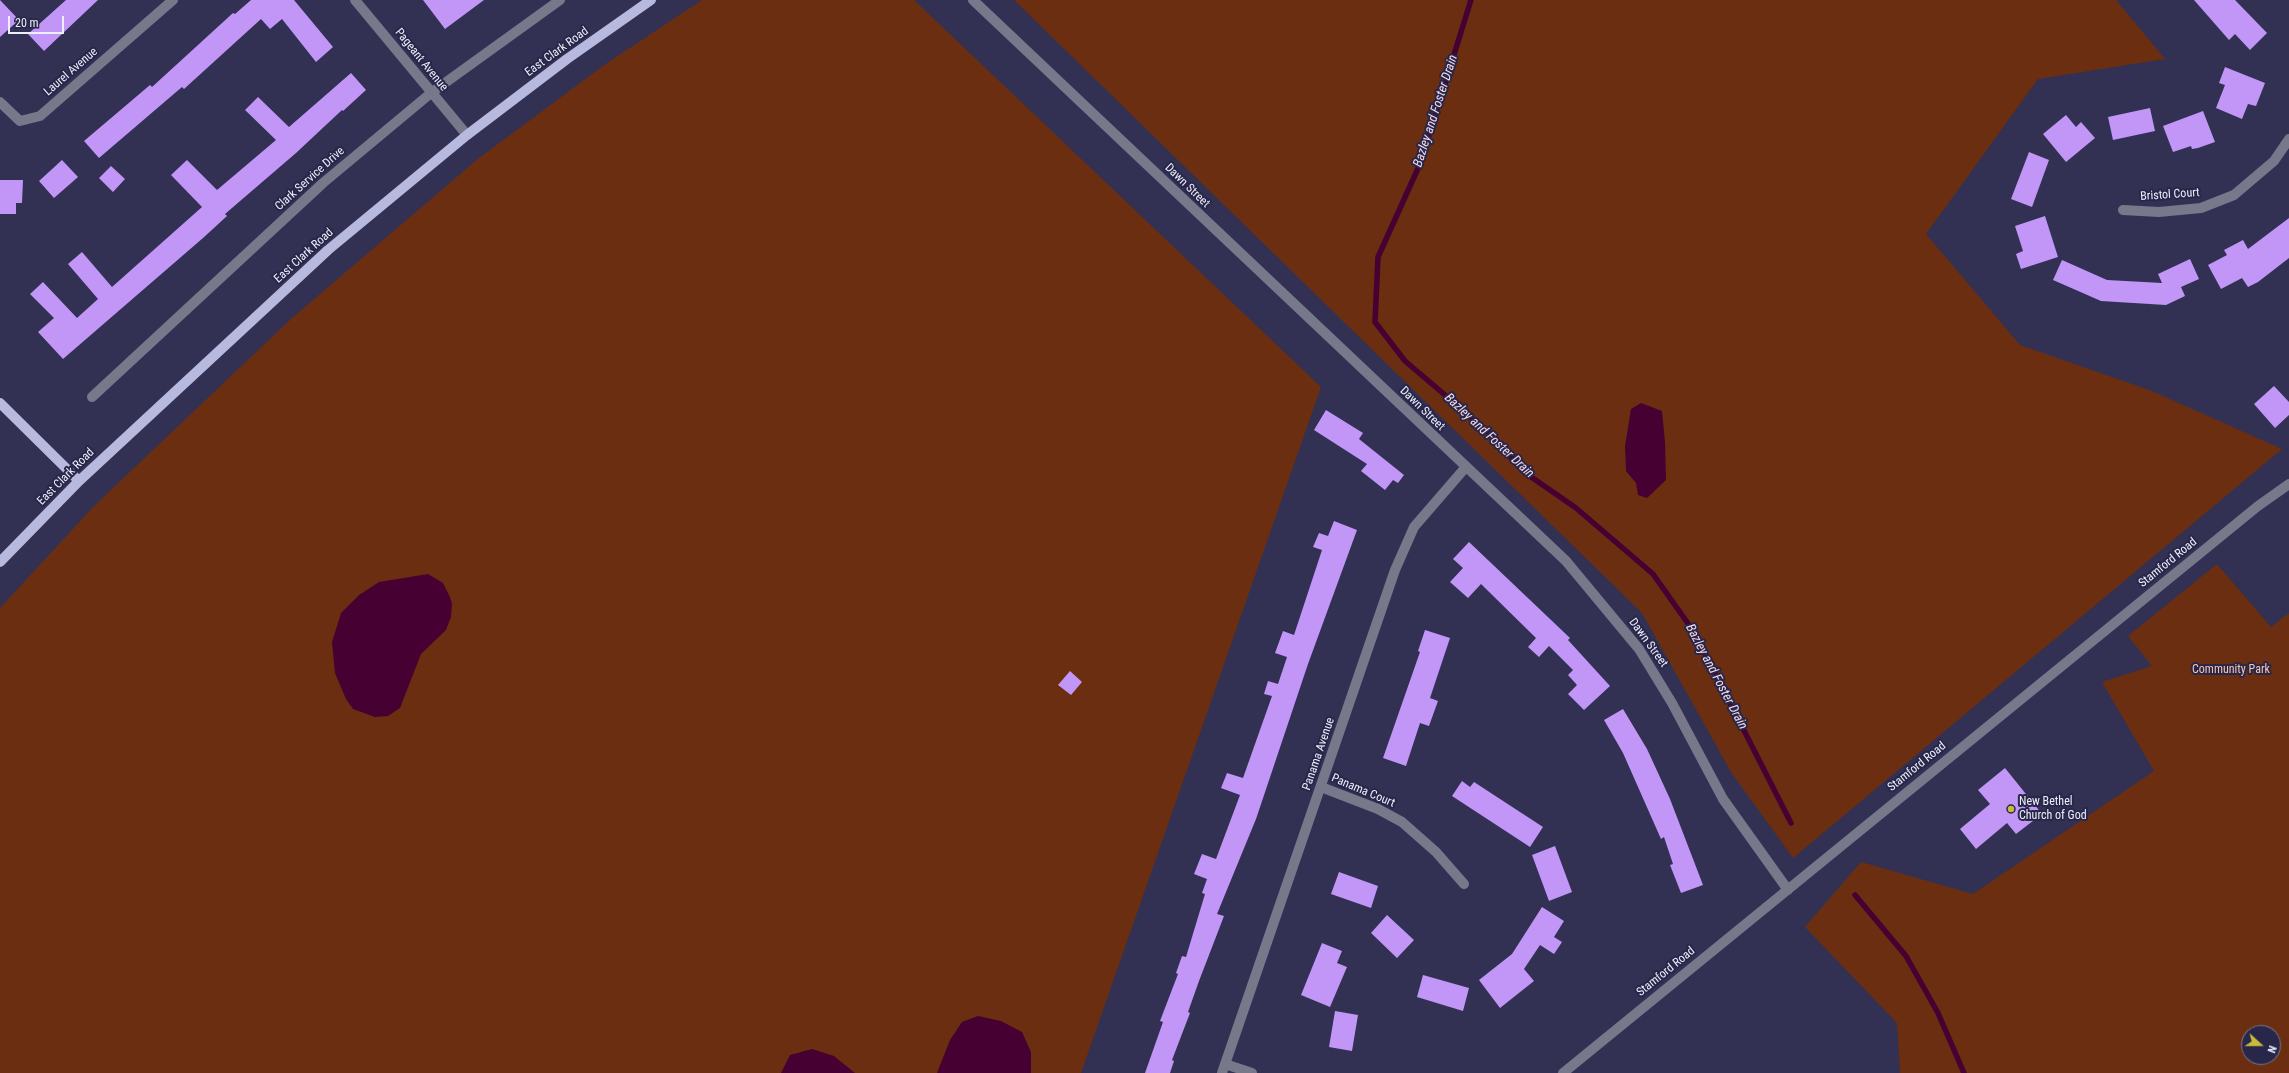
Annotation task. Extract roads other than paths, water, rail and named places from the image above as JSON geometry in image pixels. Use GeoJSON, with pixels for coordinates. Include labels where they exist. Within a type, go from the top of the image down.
{"type":"FeatureCollection","features":[{"type":"Feature","properties":{"kind":"main road","name":"East Clark Road"},"geometry":{"type":"LineString","coordinates":[[0,562],[79,481],[328,250],[467,135],[567,59],[651,0]]}},
{"type":"Feature","properties":{"kind":"main road"},"geometry":{"type":"LineString","coordinates":[[0,403],[79,481]]}},
{"type":"Feature","properties":{"kind":"street","name":"Laurel Avenue"},"geometry":{"type":"LineString","coordinates":[[0,102],[20,121],[40,116],[173,0]]}},
{"type":"Feature","properties":{"kind":"street","name":"Pageant Avenue"},"geometry":{"type":"LineString","coordinates":[[355,0],[467,135]]}},
{"type":"Feature","properties":{"kind":"street","name":"Clark Service Drive"},"geometry":{"type":"LineString","coordinates":[[92,397],[323,183],[431,93],[560,0]]}},
{"type":"Feature","properties":{"kind":"street","name":"Dawn Street"},"geometry":{"type":"LineString","coordinates":[[973,0],[1465,468],[1566,561],[1639,649],[1672,703],[1723,800],[1788,890]]}},
{"type":"Feature","properties":{"kind":"street","name":"Bristol Court"},"geometry":{"type":"LineString","coordinates":[[2123,210],[2159,212],[2201,208],[2234,195],[2274,161],[2289,140]]}},
{"type":"Feature","properties":{"kind":"street","name":"Panama Avenue"},"geometry":{"type":"LineString","coordinates":[[1252,1073],[1223,1068],[1395,570],[1414,527],[1465,468]]}},
{"type":"Feature","properties":{"kind":"street","name":"Stamford Road"},"geometry":{"type":"LineString","coordinates":[[1563,1073],[2258,506],[2289,484]]}},
{"type":"Feature","properties":{"kind":"street","name":"Panama Court"},"geometry":{"type":"LineString","coordinates":[[1321,787],[1378,809],[1402,822],[1436,852],[1464,884]]}},
{"type":"Feature","properties":{"kind":"waterway","name":"Bazley and Foster Drain"},"geometry":{"type":"LineString","coordinates":[[1471,0],[1420,164],[1378,257],[1375,322],[1405,361],[1485,429],[1524,472],[1576,508],[1653,574],[1694,632],[1791,823]]}},
{"type":"Feature","properties":{"kind":"waterway","name":"Bazley and Foster Drain"},"geometry":{"type":"LineString","coordinates":[[1855,895],[1906,956],[1938,1013],[1964,1073]]}},
{"type":"Feature","properties":{"kind":"place","name":"New Bethel Church of God"},"geometry":{"type":"Point","coordinates":[2011,809]}},
{"type":"Feature","properties":{"kind":"park label","name":"Community Park"},"geometry":{"type":"Point","coordinates":[2231,670]}}]}
